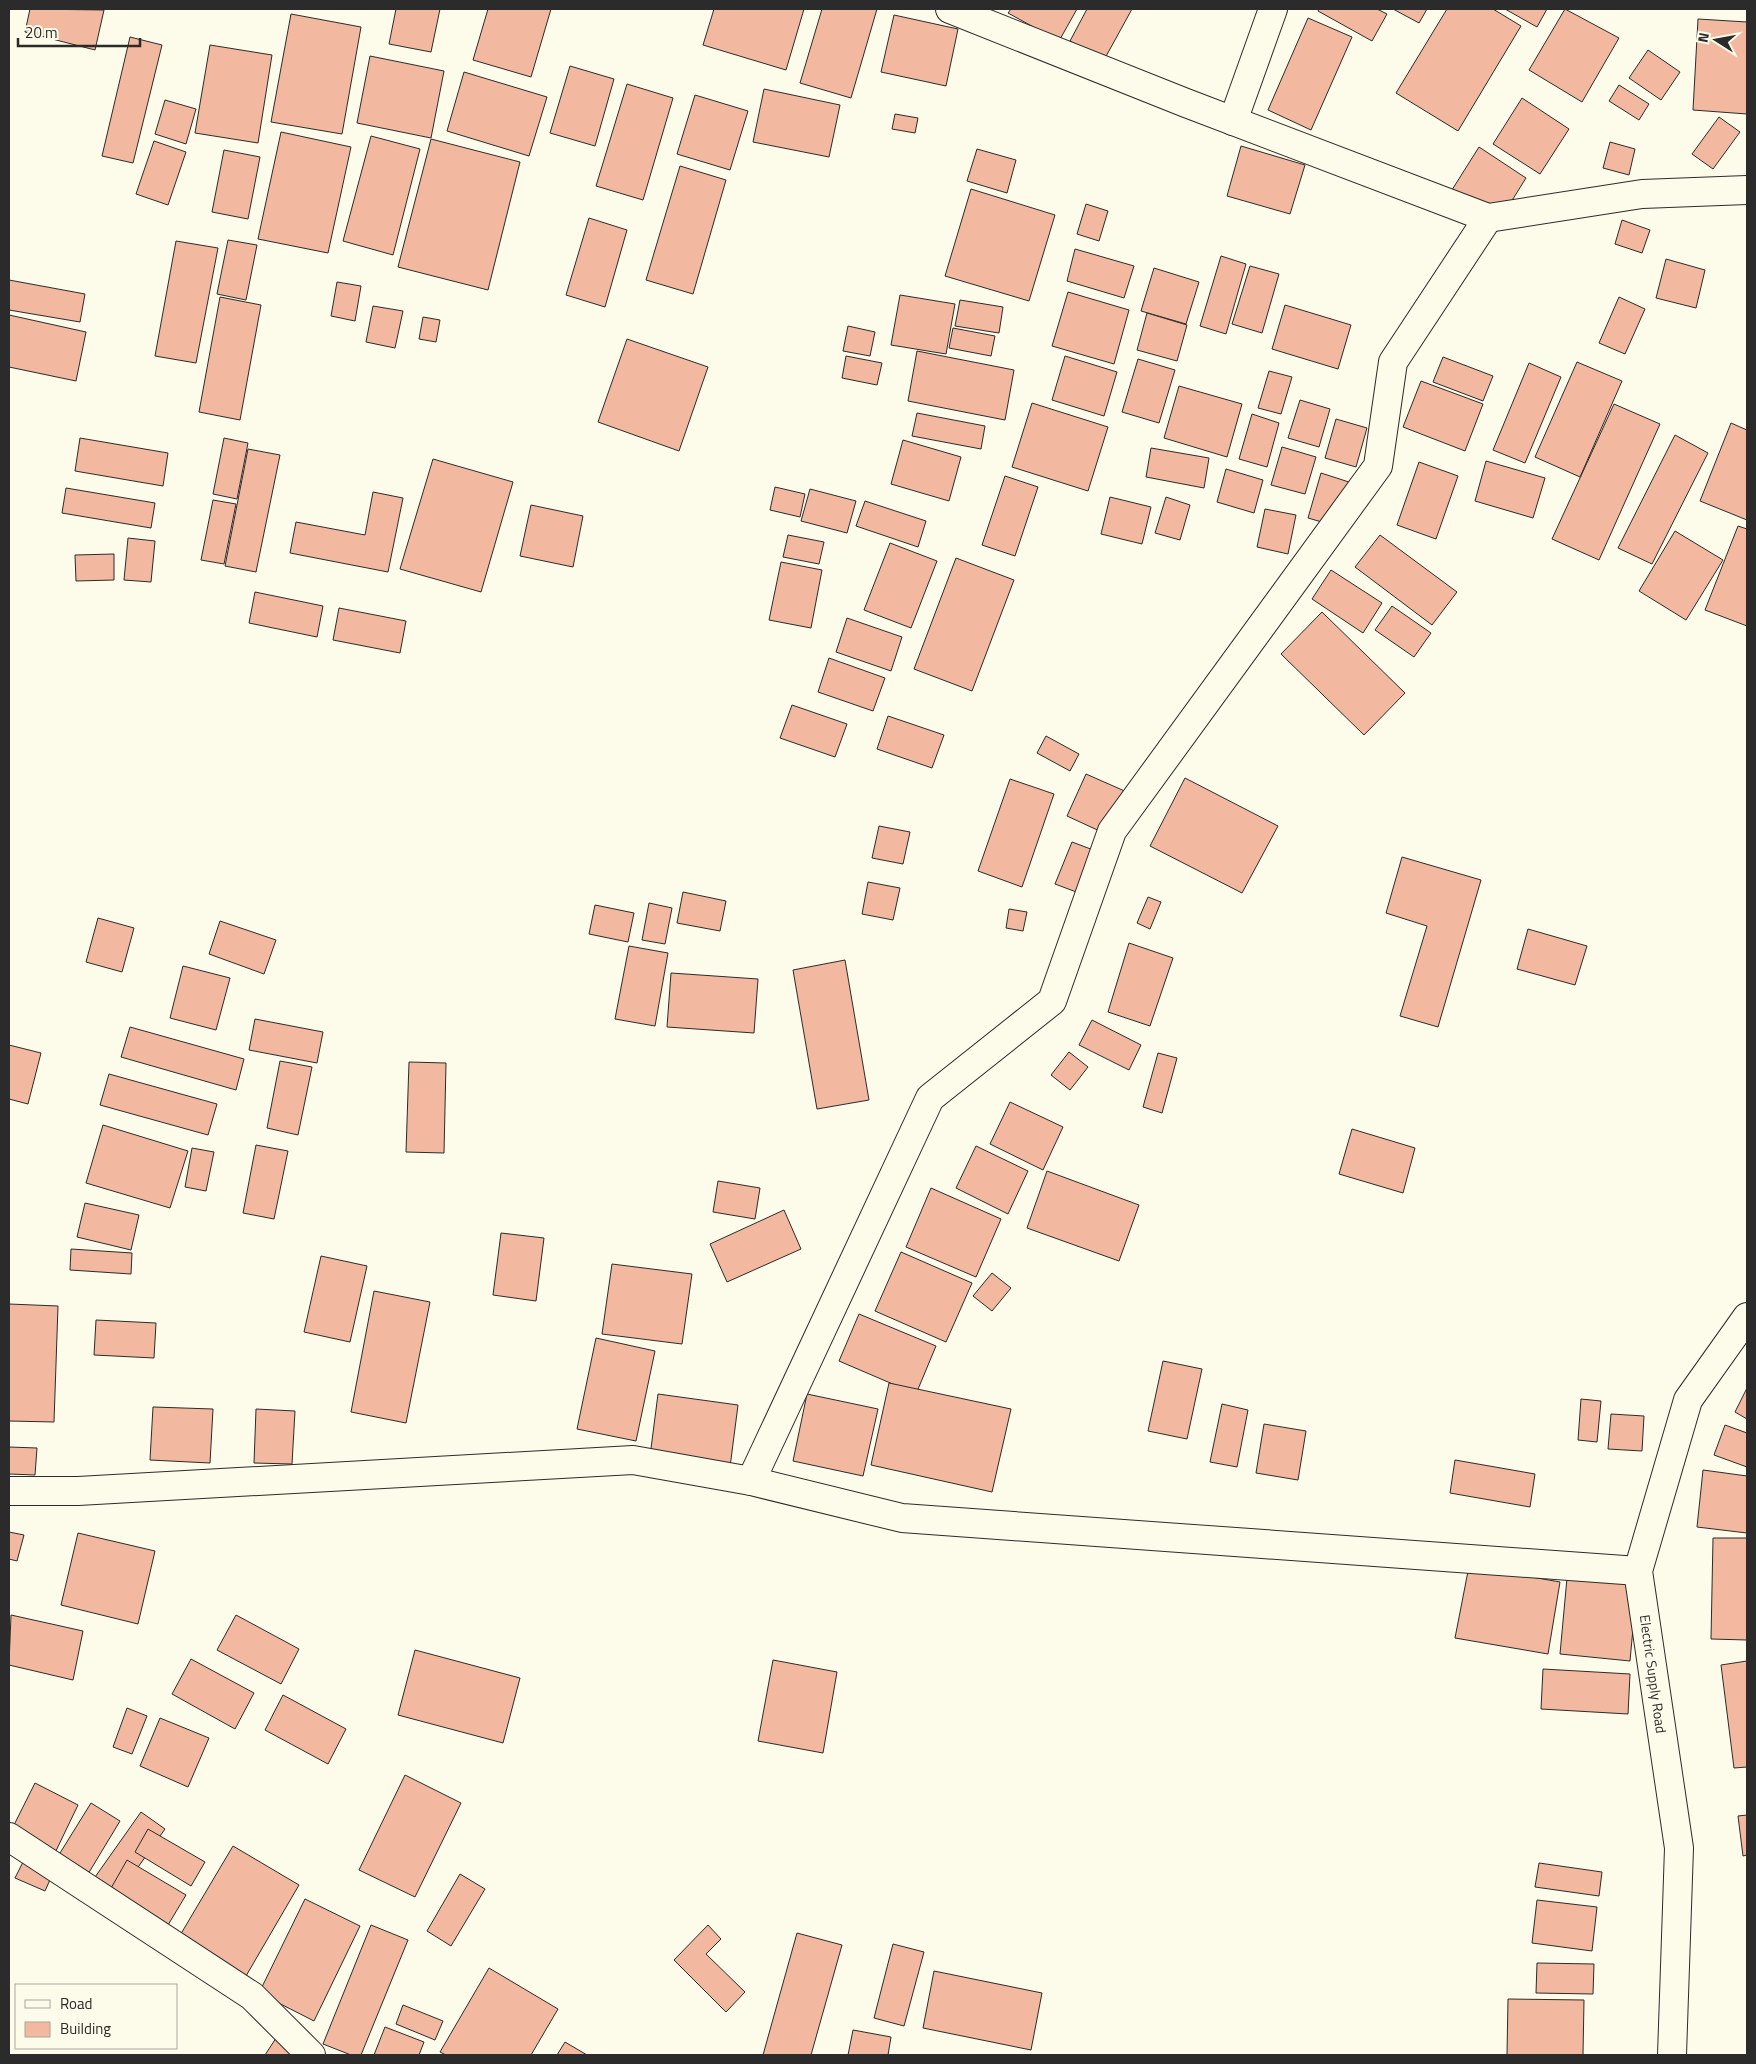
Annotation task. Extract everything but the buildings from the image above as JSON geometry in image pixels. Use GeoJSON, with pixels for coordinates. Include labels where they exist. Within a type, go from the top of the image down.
{"type":"FeatureCollection","features":[{"type":"Feature","properties":{"kind":"street"},"geometry":{"type":"LineString","coordinates":[[950,9],[1233,121],[1488,218],[1642,194],[1747,190]]}},
{"type":"Feature","properties":{"kind":"street"},"geometry":{"type":"LineString","coordinates":[[1233,121],[1273,9]]}},
{"type":"Feature","properties":{"kind":"street"},"geometry":{"type":"LineString","coordinates":[[751,1481],[930,1098],[1052,1001],[1112,832],[1378,466],[1393,362],[1488,218]]}},
{"type":"Feature","properties":{"kind":"street","name":"Electric Supply Road"},"geometry":{"type":"LineString","coordinates":[[1672,2055],[1679,1848],[1638,1571],[1688,1400],[1747,1317]]}},
{"type":"Feature","properties":{"kind":"street"},"geometry":{"type":"LineString","coordinates":[[9,1491],[78,1491],[634,1460],[751,1481],[902,1518],[1638,1571]]}},
{"type":"Feature","properties":{"kind":"street"},"geometry":{"type":"LineString","coordinates":[[9,1837],[252,1996],[311,2055]]}}]}
